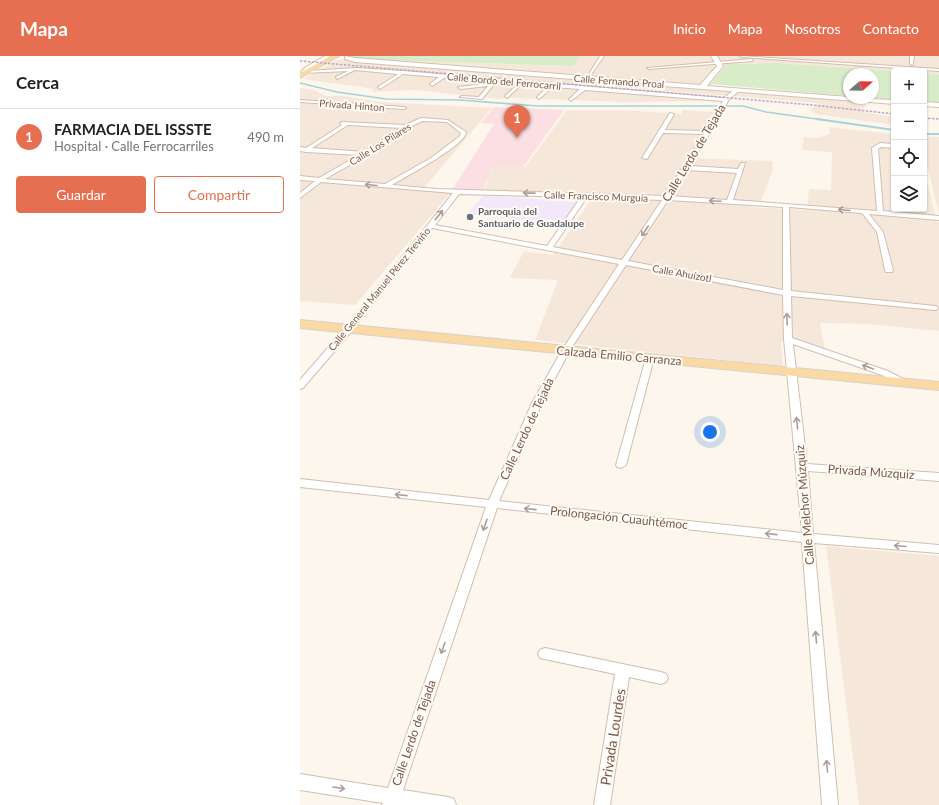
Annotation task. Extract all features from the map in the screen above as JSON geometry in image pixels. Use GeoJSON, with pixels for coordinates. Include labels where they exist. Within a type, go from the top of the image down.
{"type":"FeatureCollection","features":[{"type":"Feature","properties":{"kind":"main road"},"geometry":{"type":"LineString","coordinates":[[303,75],[336,56]]}},
{"type":"Feature","properties":{"kind":"main road","name":"Calzada Emilio Carranza"},"geometry":{"type":"LineString","coordinates":[[300,324],[348,330],[939,386]]}},
{"type":"Feature","properties":{"kind":"street"},"geometry":{"type":"LineString","coordinates":[[303,75],[303,71],[328,56]]}},
{"type":"Feature","properties":{"kind":"street","name":"Calle Fernando Proal"},"geometry":{"type":"LineString","coordinates":[[348,56],[348,58],[355,60],[891,102]]}},
{"type":"Feature","properties":{"kind":"street"},"geometry":{"type":"LineString","coordinates":[[587,78],[602,56]]}},
{"type":"Feature","properties":{"kind":"street"},"geometry":{"type":"LineString","coordinates":[[702,87],[720,68],[720,63],[714,56]]}},
{"type":"Feature","properties":{"kind":"street"},"geometry":{"type":"LineString","coordinates":[[742,56],[871,63],[939,70]]}},
{"type":"Feature","properties":{"kind":"street"},"geometry":{"type":"LineString","coordinates":[[912,56],[912,64]]}},
{"type":"Feature","properties":{"kind":"street"},"geometry":{"type":"LineString","coordinates":[[650,68],[720,63],[771,57]]}},
{"type":"Feature","properties":{"kind":"street"},"geometry":{"type":"LineString","coordinates":[[871,63],[939,65]]}},
{"type":"Feature","properties":{"kind":"street"},"geometry":{"type":"LineString","coordinates":[[337,78],[356,69]]}},
{"type":"Feature","properties":{"kind":"street","name":"Calle Bordo del Ferrocarril"},"geometry":{"type":"LineString","coordinates":[[303,75],[356,69],[403,72],[725,102]]}},
{"type":"Feature","properties":{"kind":"street"},"geometry":{"type":"LineString","coordinates":[[380,88],[403,72]]}},
{"type":"Feature","properties":{"kind":"street"},"geometry":{"type":"LineString","coordinates":[[432,85],[443,76]]}},
{"type":"Feature","properties":{"kind":"street"},"geometry":{"type":"LineString","coordinates":[[460,88],[513,82]]}},
{"type":"Feature","properties":{"kind":"street"},"geometry":{"type":"LineString","coordinates":[[506,97],[521,83]]}},
{"type":"Feature","properties":{"kind":"street"},"geometry":{"type":"LineString","coordinates":[[471,87],[462,97],[480,98],[493,84]]}},
{"type":"Feature","properties":{"kind":"street"},"geometry":{"type":"LineString","coordinates":[[539,98],[552,85]]}},
{"type":"Feature","properties":{"kind":"street"},"geometry":{"type":"LineString","coordinates":[[571,100],[584,88]]}},
{"type":"Feature","properties":{"kind":"street","name":"Calle Lerdo de Tejada"},"geometry":{"type":"LineString","coordinates":[[391,800],[492,505],[537,403],[566,350],[625,263],[686,168],[725,102],[737,90]]}},
{"type":"Feature","properties":{"kind":"street","name":"Privada Hinton"},"geometry":{"type":"LineString","coordinates":[[300,101],[404,108]]}},
{"type":"Feature","properties":{"kind":"street"},"geometry":{"type":"LineString","coordinates":[[927,104],[939,105]]}},
{"type":"Feature","properties":{"kind":"street"},"geometry":{"type":"LineString","coordinates":[[645,158],[672,114]]}},
{"type":"Feature","properties":{"kind":"street","name":"Calle Los Pilares"},"geometry":{"type":"LineString","coordinates":[[300,196],[319,180],[366,154],[406,127],[421,119],[434,118],[448,121],[464,133],[462,137],[433,160],[386,186]]}},
{"type":"Feature","properties":{"kind":"street"},"geometry":{"type":"LineString","coordinates":[[342,123],[406,127]]}},
{"type":"Feature","properties":{"kind":"street"},"geometry":{"type":"LineString","coordinates":[[303,150],[348,123]]}},
{"type":"Feature","properties":{"kind":"street"},"geometry":{"type":"LineString","coordinates":[[662,131],[707,133]]}},
{"type":"Feature","properties":{"kind":"street"},"geometry":{"type":"LineString","coordinates":[[880,213],[875,148],[880,145],[891,146]]}},
{"type":"Feature","properties":{"kind":"street"},"geometry":{"type":"LineString","coordinates":[[303,150],[366,154]]}},
{"type":"Feature","properties":{"kind":"street"},"geometry":{"type":"LineString","coordinates":[[728,202],[743,164]]}},
{"type":"Feature","properties":{"kind":"street"},"geometry":{"type":"LineString","coordinates":[[686,168],[739,171]]}},
{"type":"Feature","properties":{"kind":"street","name":"Calle Francisco Murguía"},"geometry":{"type":"LineString","coordinates":[[300,178],[458,191],[586,194],[786,205],[939,218]]}},
{"type":"Feature","properties":{"kind":"street","name":"Calle General Manuel Pérez Treviño"},"geometry":{"type":"LineString","coordinates":[[300,386],[348,330],[458,191]]}},
{"type":"Feature","properties":{"kind":"street"},"geometry":{"type":"LineString","coordinates":[[548,249],[586,194]]}},
{"type":"Feature","properties":{"kind":"street","name":"Calle Melchor Múzquiz"},"geometry":{"type":"LineString","coordinates":[[786,205],[786,293],[788,339],[802,467],[830,805]]}},
{"type":"Feature","properties":{"kind":"street"},"geometry":{"type":"LineString","coordinates":[[864,212],[880,232],[889,270]]}},
{"type":"Feature","properties":{"kind":"street","name":"Calle Ahuízotl"},"geometry":{"type":"LineString","coordinates":[[430,226],[786,293],[935,308]]}},
{"type":"Feature","properties":{"kind":"street"},"geometry":{"type":"LineString","coordinates":[[788,339],[885,373],[904,382]]}},
{"type":"Feature","properties":{"kind":"street"},"geometry":{"type":"LineString","coordinates":[[621,465],[650,358]]}},
{"type":"Feature","properties":{"kind":"street","name":"Privada Múzquiz"},"geometry":{"type":"LineString","coordinates":[[802,467],[939,477]]}},
{"type":"Feature","properties":{"kind":"street","name":"Prolongación Cuauhtémoc"},"geometry":{"type":"LineString","coordinates":[[300,483],[807,538],[939,549]]}},
{"type":"Feature","properties":{"kind":"street"},"geometry":{"type":"LineString","coordinates":[[545,654],[624,669],[661,678]]}},
{"type":"Feature","properties":{"kind":"street","name":"Privada Lourdes"},"geometry":{"type":"LineString","coordinates":[[602,805],[624,669]]}},
{"type":"Feature","properties":{"kind":"street"},"geometry":{"type":"LineString","coordinates":[[300,782],[391,800],[448,805]]}},
{"type":"Feature","properties":{"kind":"shaded area"},"geometry":{"type":"Polygon","coordinates":[[[580,56],[939,56],[939,75],[927,73],[927,68],[891,68],[891,71],[879,70],[879,68],[850,68],[777,63],[727,64],[709,89],[843,100],[843,104],[866,104],[862,112],[891,117],[891,125],[815,114],[809,109],[815,107],[818,103],[641,89],[651,82],[605,78],[596,90],[723,101],[622,102],[517,98],[498,99],[416,90],[371,92],[374,89],[303,79],[337,60],[354,59],[573,66],[580,56]]]}},
{"type":"Feature","properties":{"kind":"shaded area"},"geometry":{"type":"Polygon","coordinates":[[[300,88],[315,90],[326,96],[343,96],[381,102],[492,108],[424,188],[449,191],[484,190],[493,166],[525,167],[567,110],[622,110],[681,114],[682,110],[714,112],[692,158],[772,161],[773,170],[761,201],[750,207],[807,210],[809,189],[831,190],[832,152],[802,150],[804,137],[818,138],[830,134],[829,127],[891,134],[891,212],[927,212],[927,181],[937,222],[939,222],[939,331],[868,324],[820,323],[825,350],[794,341],[781,341],[783,366],[535,340],[558,280],[510,278],[524,251],[553,255],[592,198],[449,195],[355,305],[300,301],[300,88]]]}},
{"type":"Feature","properties":{"kind":"shaded area"},"geometry":{"type":"Polygon","coordinates":[[[494,107],[564,110],[523,167],[493,166],[483,190],[452,190],[494,124],[481,123],[494,107]]]}},
{"type":"Feature","properties":{"kind":"shaded area"},"geometry":{"type":"Polygon","coordinates":[[[927,136],[939,137],[939,214],[927,165],[927,136]]]}},
{"type":"Feature","properties":{"kind":"shaded area"},"geometry":{"type":"Polygon","coordinates":[[[483,195],[577,202],[562,225],[468,214],[483,195]]]}},
{"type":"Feature","properties":{"kind":"shaded area"},"geometry":{"type":"Polygon","coordinates":[[[826,546],[939,556],[939,805],[859,805],[826,546]]]}},
{"type":"Feature","properties":{"kind":"green space"},"geometry":{"type":"Polygon","coordinates":[[[352,56],[580,56],[573,66],[354,59],[352,56]]]}},
{"type":"Feature","properties":{"kind":"green space"},"geometry":{"type":"Polygon","coordinates":[[[777,63],[850,68],[843,68],[843,95],[711,84],[727,64],[777,63]]]}},
{"type":"Feature","properties":{"kind":"green space"},"geometry":{"type":"Polygon","coordinates":[[[879,70],[891,71],[891,100],[879,99],[879,70]]]}},
{"type":"Feature","properties":{"kind":"green space"},"geometry":{"type":"Polygon","coordinates":[[[927,73],[939,75],[939,104],[927,102],[927,73]]]}},
{"type":"Feature","properties":{"kind":"waterway"},"geometry":{"type":"LineString","coordinates":[[300,83],[337,92],[386,99],[459,100],[538,106],[743,106],[766,112],[824,120]]}},
{"type":"Feature","properties":{"kind":"waterway"},"geometry":{"type":"LineString","coordinates":[[817,119],[824,120]]}},
{"type":"Feature","properties":{"kind":"waterway"},"geometry":{"type":"LineString","coordinates":[[824,120],[891,130]]}},
{"type":"Feature","properties":{"kind":"waterway"},"geometry":{"type":"LineString","coordinates":[[927,134],[939,134]]}},
{"type":"Feature","properties":{"kind":"railway"},"geometry":{"type":"LineString","coordinates":[[300,61],[812,105],[891,114]]}},
{"type":"Feature","properties":{"kind":"railway"},"geometry":{"type":"LineString","coordinates":[[927,118],[939,119]]}},
{"type":"Feature","properties":{"kind":"place","name":"FARMACIA DEL ISSSTE"},"geometry":{"type":"Point","coordinates":[517,138]}},
{"type":"Feature","properties":{"kind":"place","name":"Parroquia del Santuario de Guadalupe"},"geometry":{"type":"Point","coordinates":[470,217]}}]}
